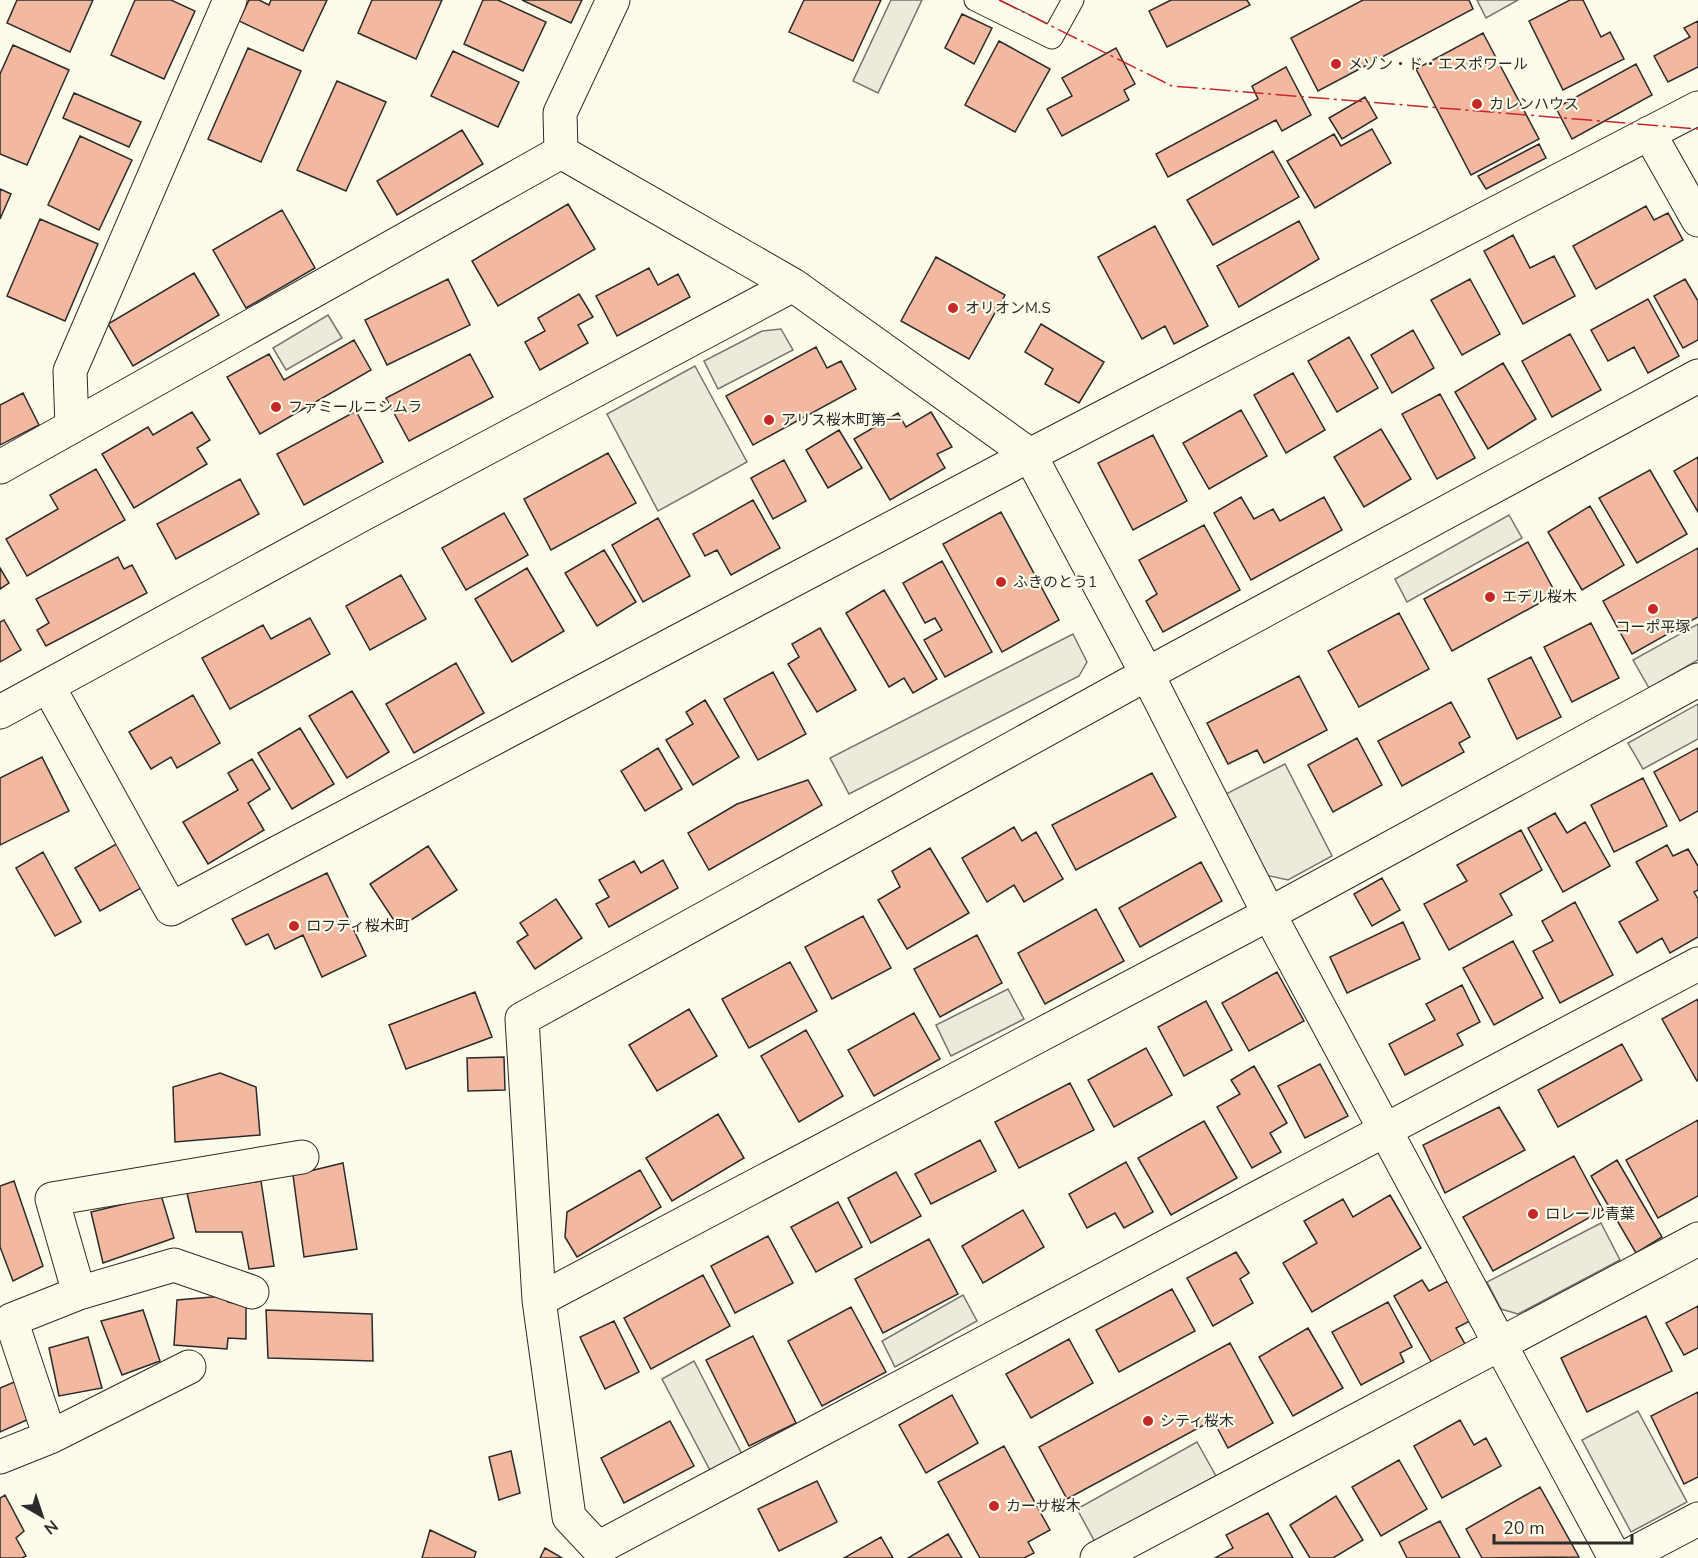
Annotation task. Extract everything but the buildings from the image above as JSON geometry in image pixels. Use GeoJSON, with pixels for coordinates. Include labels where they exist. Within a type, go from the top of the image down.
{"type":"FeatureCollection","features":[{"type":"Feature","properties":{"kind":"street"},"geometry":{"type":"LineString","coordinates":[[72,426],[70,371],[230,0]]}},
{"type":"Feature","properties":{"kind":"street"},"geometry":{"type":"LineString","coordinates":[[561,152],[560,113],[613,0]]}},
{"type":"Feature","properties":{"kind":"street"},"geometry":{"type":"LineString","coordinates":[[48,687],[171,909],[1030,455],[1698,108]]}},
{"type":"Feature","properties":{"kind":"street"},"geometry":{"type":"LineString","coordinates":[[1649,133],[1698,220]]}},
{"type":"Feature","properties":{"kind":"street"},"geometry":{"type":"LineString","coordinates":[[0,467],[561,152]]}},
{"type":"Feature","properties":{"kind":"street"},"geometry":{"type":"LineString","coordinates":[[561,152],[793,285],[1030,455],[1147,674],[1269,914],[1615,1558]]}},
{"type":"Feature","properties":{"kind":"street"},"geometry":{"type":"LineString","coordinates":[[0,712],[374,508],[793,285]]}},
{"type":"Feature","properties":{"kind":"street"},"geometry":{"type":"LineString","coordinates":[[1698,375],[1147,674],[522,1019],[539,1300],[569,1517],[608,1553],[1387,1130],[1698,964]]}},
{"type":"Feature","properties":{"kind":"street"},"geometry":{"type":"LineString","coordinates":[[539,1300],[1269,914],[1698,680]]}},
{"type":"Feature","properties":{"kind":"street"},"geometry":{"type":"LineString","coordinates":[[79,1293],[52,1198],[302,1157]]}},
{"type":"Feature","properties":{"kind":"street"},"geometry":{"type":"LineString","coordinates":[[1097,1558],[1698,1239]]}},
{"type":"Feature","properties":{"kind":"street"},"geometry":{"type":"LineString","coordinates":[[50,1437],[11,1320],[79,1293],[174,1264],[252,1292]]}},
{"type":"Feature","properties":{"kind":"street"},"geometry":{"type":"LineString","coordinates":[[0,1457],[50,1437],[189,1367]]}},
{"type":"Feature","properties":{"kind":"street"},"geometry":{"type":"LineString","coordinates":[[1624,1558],[1698,1519]]}},
{"type":"Feature","properties":{"kind":"lane"},"geometry":{"type":"LineString","coordinates":[[975,0],[1052,38],[1073,0]]}},
{"type":"Feature","properties":{"kind":"shaded area"},"geometry":{"type":"Polygon","coordinates":[[[891,0],[922,0],[878,93],[853,81],[891,0]]]}},
{"type":"Feature","properties":{"kind":"shaded area"},"geometry":{"type":"Polygon","coordinates":[[[1477,0],[1518,0],[1486,18],[1477,0]]]}},
{"type":"Feature","properties":{"kind":"shaded area"},"geometry":{"type":"Polygon","coordinates":[[[328,315],[342,338],[286,370],[273,348],[328,315]]]}},
{"type":"Feature","properties":{"kind":"shaded area"},"geometry":{"type":"Polygon","coordinates":[[[781,329],[793,350],[718,389],[704,361],[762,331],[781,329]]]}},
{"type":"Feature","properties":{"kind":"shaded area"},"geometry":{"type":"Polygon","coordinates":[[[695,366],[747,462],[658,511],[607,414],[695,366]]]}},
{"type":"Feature","properties":{"kind":"shaded area"},"geometry":{"type":"Polygon","coordinates":[[[1509,515],[1522,538],[1407,602],[1395,579],[1509,515]]]}},
{"type":"Feature","properties":{"kind":"shaded area"},"geometry":{"type":"Polygon","coordinates":[[[1698,624],[1698,660],[1649,688],[1633,660],[1698,624]]]}},
{"type":"Feature","properties":{"kind":"shaded area"},"geometry":{"type":"Polygon","coordinates":[[[1073,634],[1087,662],[1079,676],[849,794],[830,758],[1073,634]]]}},
{"type":"Feature","properties":{"kind":"shaded area"},"geometry":{"type":"Polygon","coordinates":[[[1698,704],[1698,739],[1643,769],[1628,743],[1698,704]]]}},
{"type":"Feature","properties":{"kind":"shaded area"},"geometry":{"type":"Polygon","coordinates":[[[1285,764],[1332,856],[1288,880],[1265,875],[1224,795],[1285,764]]]}},
{"type":"Feature","properties":{"kind":"shaded area"},"geometry":{"type":"Polygon","coordinates":[[[1008,989],[1024,1019],[951,1056],[936,1025],[1008,989]]]}},
{"type":"Feature","properties":{"kind":"shaded area"},"geometry":{"type":"Polygon","coordinates":[[[1601,1223],[1620,1260],[1518,1314],[1501,1309],[1487,1282],[1601,1223]]]}},
{"type":"Feature","properties":{"kind":"shaded area"},"geometry":{"type":"Polygon","coordinates":[[[963,1295],[977,1321],[895,1367],[882,1341],[963,1295]]]}},
{"type":"Feature","properties":{"kind":"shaded area"},"geometry":{"type":"Polygon","coordinates":[[[694,1361],[744,1458],[712,1474],[662,1379],[694,1361]]]}},
{"type":"Feature","properties":{"kind":"shaded area"},"geometry":{"type":"Polygon","coordinates":[[[1638,1411],[1687,1502],[1631,1532],[1582,1440],[1638,1411]]]}},
{"type":"Feature","properties":{"kind":"shaded area"},"geometry":{"type":"Polygon","coordinates":[[[1197,1442],[1216,1476],[1095,1542],[1077,1509],[1197,1442]]]}},
{"type":"Feature","properties":{"kind":"power"},"geometry":{"type":"LineString","coordinates":[[999,0],[1172,86],[1698,129]]}},
{"type":"Feature","properties":{"kind":"place","name":"メゾン・ド・エスポワール"},"geometry":{"type":"Point","coordinates":[1336,64]}},
{"type":"Feature","properties":{"kind":"place","name":"カレンハウス"},"geometry":{"type":"Point","coordinates":[1477,104]}},
{"type":"Feature","properties":{"kind":"place","name":"オリオンM.S"},"geometry":{"type":"Point","coordinates":[953,308]}},
{"type":"Feature","properties":{"kind":"place","name":"ファミールニシムラ"},"geometry":{"type":"Point","coordinates":[276,407]}},
{"type":"Feature","properties":{"kind":"place","name":"アリス桜木町第一"},"geometry":{"type":"Point","coordinates":[769,420]}},
{"type":"Feature","properties":{"kind":"place","name":"ふきのとう1"},"geometry":{"type":"Point","coordinates":[1001,582]}},
{"type":"Feature","properties":{"kind":"place","name":"エデル桜木"},"geometry":{"type":"Point","coordinates":[1490,597]}},
{"type":"Feature","properties":{"kind":"place","name":"コーポ平塚"},"geometry":{"type":"Point","coordinates":[1653,609]}},
{"type":"Feature","properties":{"kind":"place","name":"ロフティ桜木町"},"geometry":{"type":"Point","coordinates":[294,926]}},
{"type":"Feature","properties":{"kind":"place","name":"ロレール青葉"},"geometry":{"type":"Point","coordinates":[1533,1214]}},
{"type":"Feature","properties":{"kind":"place","name":"シティ桜木"},"geometry":{"type":"Point","coordinates":[1148,1421]}},
{"type":"Feature","properties":{"kind":"place","name":"カーサ桜木"},"geometry":{"type":"Point","coordinates":[994,1506]}}]}
